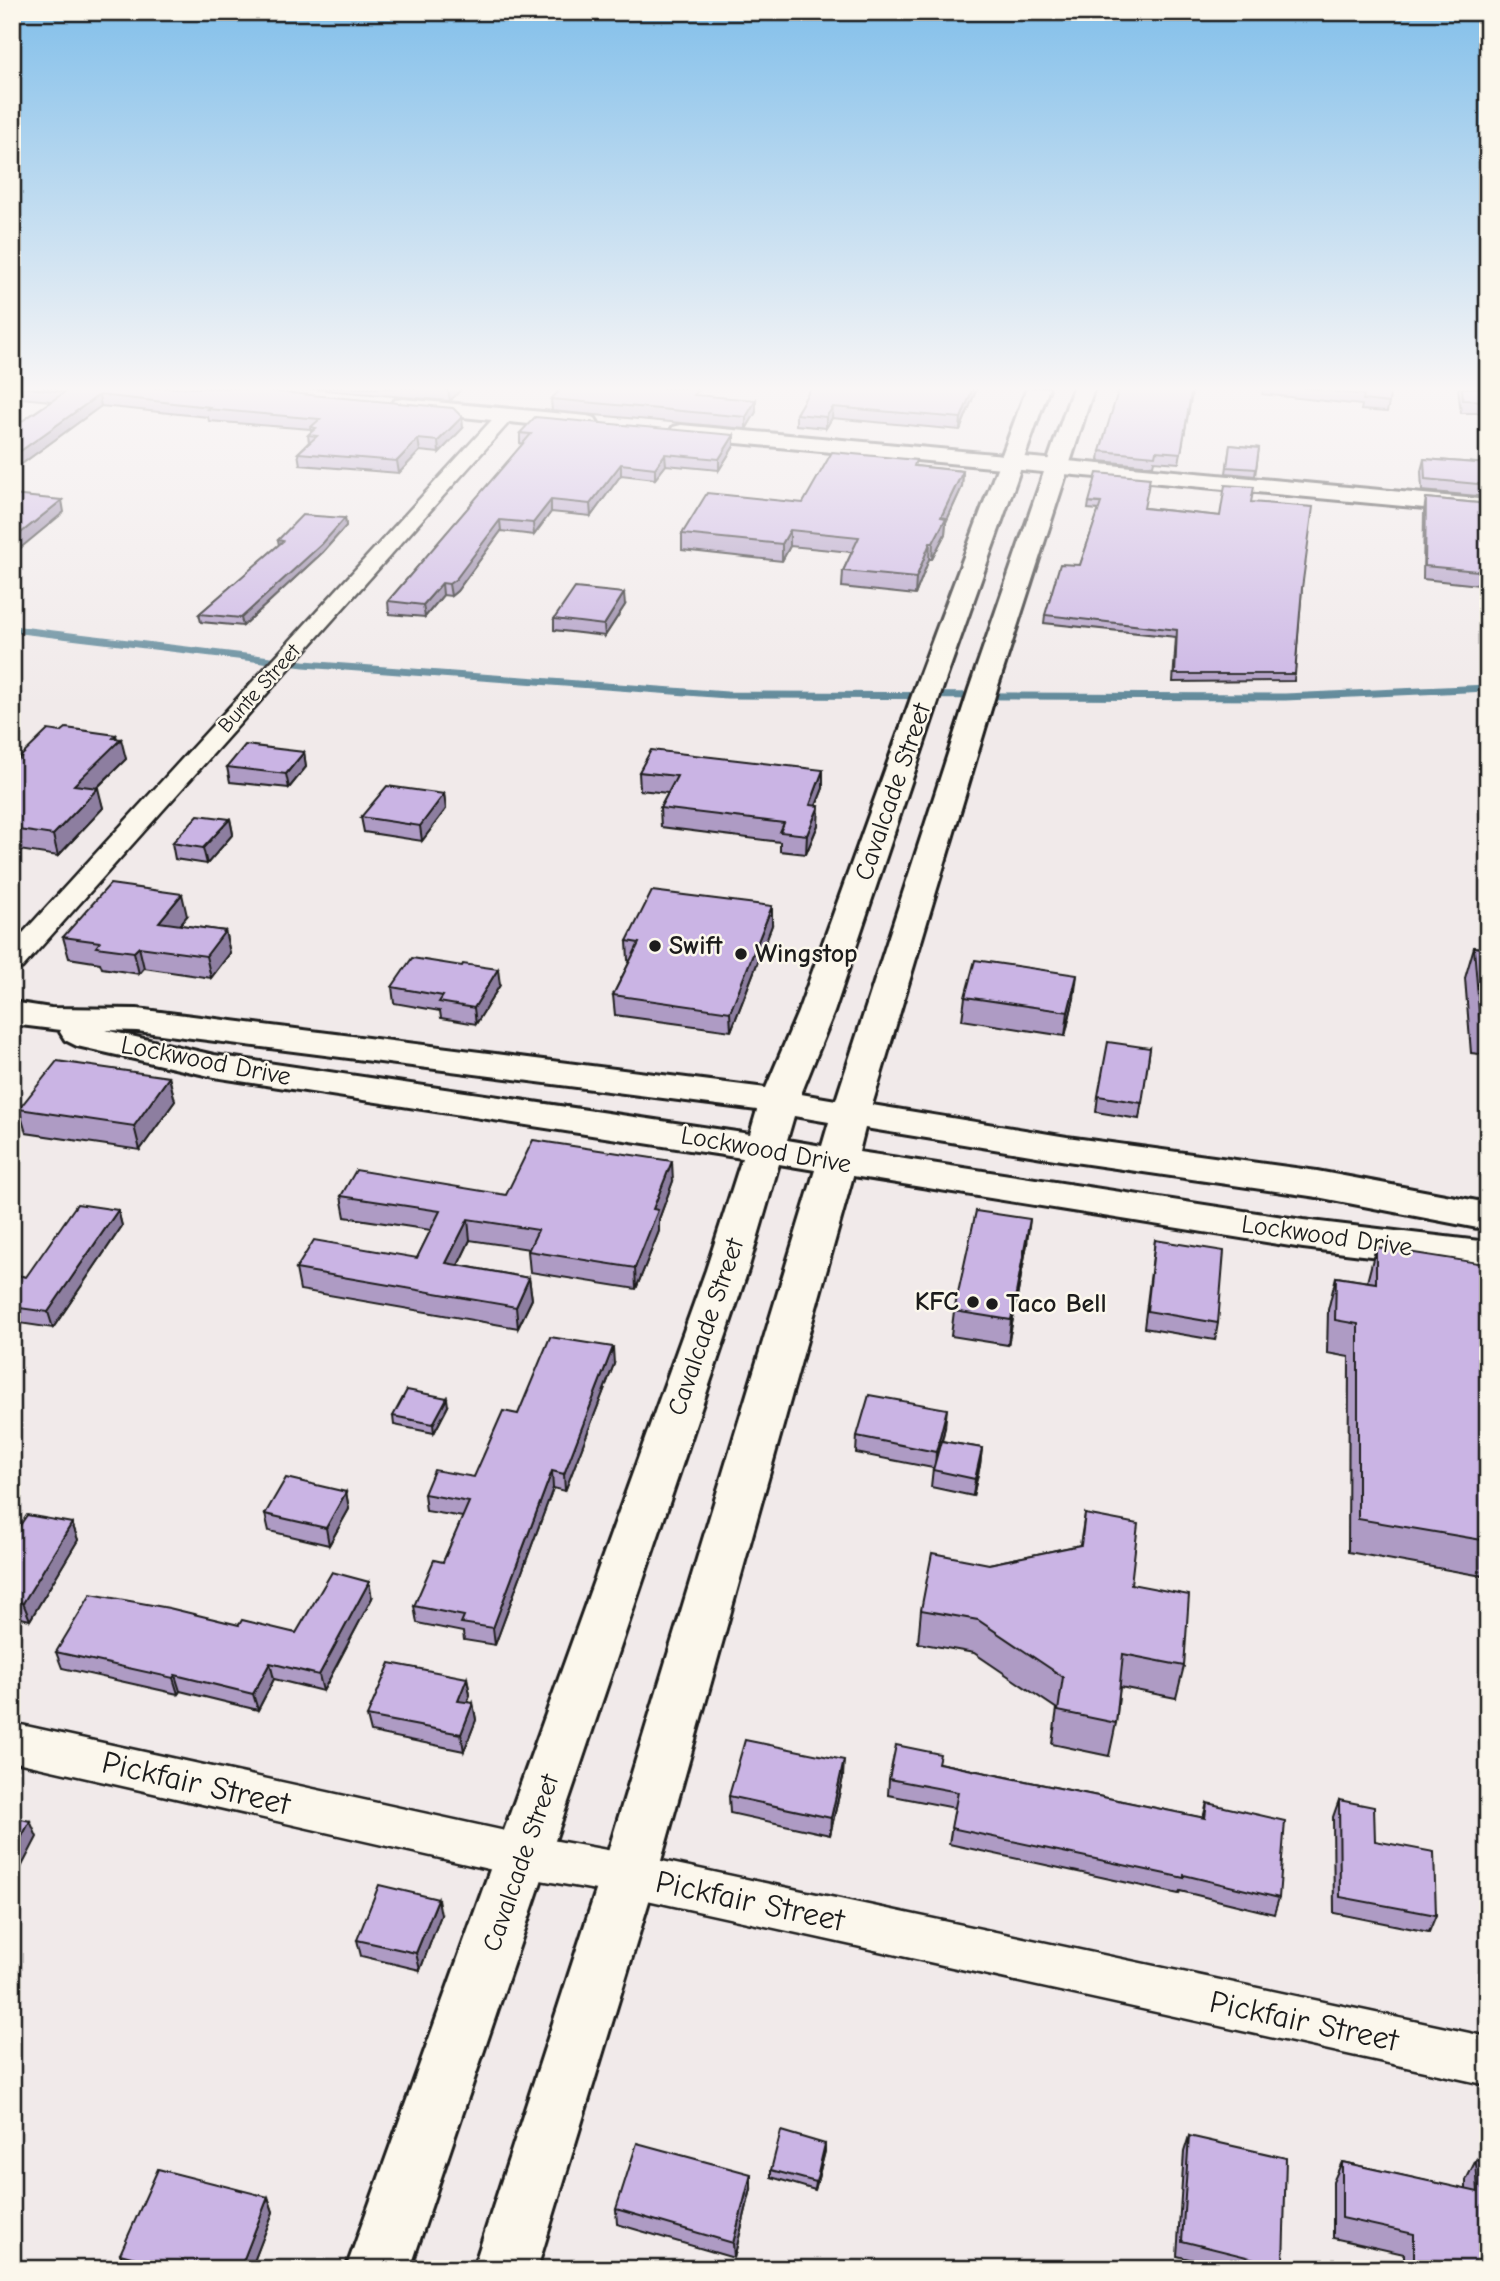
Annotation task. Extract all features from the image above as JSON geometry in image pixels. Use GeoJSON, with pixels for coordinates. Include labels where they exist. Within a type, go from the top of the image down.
{"type":"FeatureCollection","features":[{"type":"Feature","properties":{"kind":"main road","name":"Cavalcade Street"},"geometry":{"type":"LineString","coordinates":[[378,2269],[727,1270],[771,1125],[816,1012],[998,494]]}},
{"type":"Feature","properties":{"kind":"main road","name":"Cavalcade Street"},"geometry":{"type":"LineString","coordinates":[[505,2269],[629,1875],[844,1138],[980,699],[1048,494]]}},
{"type":"Feature","properties":{"kind":"main road"},"geometry":{"type":"LineString","coordinates":[[1349,494],[1488,507]]}},
{"type":"Feature","properties":{"kind":"main road"},"geometry":{"type":"LineString","coordinates":[[954,618],[1005,623]]}},
{"type":"Feature","properties":{"kind":"main road"},"geometry":{"type":"LineString","coordinates":[[885,816],[942,822]]}},
{"type":"Feature","properties":{"kind":"main road","name":"Lockwood Drive"},"geometry":{"type":"LineString","coordinates":[[12,1013],[51,1019],[137,1020],[322,1042],[844,1138],[1303,1234],[1488,1256]]}},
{"type":"Feature","properties":{"kind":"main road","name":"Lockwood Drive"},"geometry":{"type":"LineString","coordinates":[[51,1019],[90,1038],[214,1066],[300,1080],[771,1125]]}},
{"type":"Feature","properties":{"kind":"main road"},"geometry":{"type":"LineString","coordinates":[[300,1080],[322,1042]]}},
{"type":"Feature","properties":{"kind":"main road","name":"Lockwood Drive"},"geometry":{"type":"LineString","coordinates":[[844,1138],[1317,1184],[1488,1217]]}},
{"type":"Feature","properties":{"kind":"main road"},"geometry":{"type":"LineString","coordinates":[[1303,1234],[1317,1184]]}},
{"type":"Feature","properties":{"kind":"street","name":"Bunte Street"},"geometry":{"type":"LineString","coordinates":[[12,962],[434,494]]}},
{"type":"Feature","properties":{"kind":"street","name":"Pickfair Street"},"geometry":{"type":"LineString","coordinates":[[12,1742],[524,1856],[629,1875],[1488,2061]]}},
{"type":"Feature","properties":{"kind":"building"},"geometry":{"type":"Polygon","coordinates":[[[479,494],[597,494],[590,504],[551,500],[533,523],[500,520],[456,579],[449,584],[442,583],[423,605],[388,601],[479,494]]]}},
{"type":"Feature","properties":{"kind":"building"},"geometry":{"type":"Polygon","coordinates":[[[706,494],[803,503],[808,494],[952,494],[941,517],[946,518],[933,543],[930,543],[916,578],[843,571],[859,537],[790,530],[782,544],[682,534],[706,494]]]}},
{"type":"Feature","properties":{"kind":"building"},"geometry":{"type":"Polygon","coordinates":[[[1091,494],[1147,494],[1144,508],[1220,516],[1223,494],[1253,494],[1251,502],[1313,507],[1302,588],[1295,674],[1175,674],[1177,630],[1045,615],[1060,564],[1080,565],[1101,503],[1089,502],[1091,494]]]}},
{"type":"Feature","properties":{"kind":"building"},"geometry":{"type":"Polygon","coordinates":[[[12,495],[62,500],[12,540],[12,495]]]}},
{"type":"Feature","properties":{"kind":"building"},"geometry":{"type":"Polygon","coordinates":[[[1426,498],[1488,504],[1488,572],[1425,566],[1426,498]]]}},
{"type":"Feature","properties":{"kind":"building"},"geometry":{"type":"Polygon","coordinates":[[[302,515],[345,518],[322,544],[241,618],[199,614],[283,541],[278,540],[302,515]]]}},
{"type":"Feature","properties":{"kind":"building"},"geometry":{"type":"Polygon","coordinates":[[[575,588],[624,593],[604,625],[554,619],[575,588]]]}},
{"type":"Feature","properties":{"kind":"building"},"geometry":{"type":"Polygon","coordinates":[[[66,728],[116,735],[113,738],[121,739],[74,785],[98,788],[53,835],[12,829],[12,765],[48,730],[61,732],[66,728]]]}},
{"type":"Feature","properties":{"kind":"building"},"geometry":{"type":"Polygon","coordinates":[[[245,745],[304,752],[286,774],[227,767],[245,745]]]}},
{"type":"Feature","properties":{"kind":"building"},"geometry":{"type":"Polygon","coordinates":[[[651,750],[823,770],[810,805],[819,806],[807,835],[780,832],[784,823],[660,808],[677,776],[639,772],[651,750]]]}},
{"type":"Feature","properties":{"kind":"building"},"geometry":{"type":"Polygon","coordinates":[[[387,786],[444,794],[420,826],[361,817],[387,786]]]}},
{"type":"Feature","properties":{"kind":"building"},"geometry":{"type":"Polygon","coordinates":[[[198,815],[230,819],[203,848],[172,843],[198,815]]]}},
{"type":"Feature","properties":{"kind":"building"},"geometry":{"type":"Polygon","coordinates":[[[110,884],[182,894],[159,922],[225,931],[206,956],[139,947],[134,952],[96,947],[100,942],[63,937],[110,884]]]}},
{"type":"Feature","properties":{"kind":"building"},"geometry":{"type":"Polygon","coordinates":[[[652,891],[772,906],[730,1012],[613,995],[639,943],[627,941],[652,891]]]}},
{"type":"Feature","properties":{"kind":"building"},"geometry":{"type":"Polygon","coordinates":[[[1474,947],[1488,949],[1488,1023],[1480,1022],[1474,947]]]}},
{"type":"Feature","properties":{"kind":"building"},"geometry":{"type":"Polygon","coordinates":[[[412,958],[498,969],[474,1008],[439,1002],[443,996],[392,987],[412,958]]]}},
{"type":"Feature","properties":{"kind":"building"},"geometry":{"type":"Polygon","coordinates":[[[975,960],[1077,975],[1068,1012],[965,997],[975,960]]]}},
{"type":"Feature","properties":{"kind":"building"},"geometry":{"type":"Polygon","coordinates":[[[1108,1042],[1150,1048],[1142,1103],[1098,1096],[1108,1042]]]}},
{"type":"Feature","properties":{"kind":"building"},"geometry":{"type":"Polygon","coordinates":[[[57,1061],[169,1077],[134,1126],[19,1109],[57,1061]]]}},
{"type":"Feature","properties":{"kind":"building"},"geometry":{"type":"Polygon","coordinates":[[[533,1140],[672,1161],[653,1209],[658,1210],[635,1268],[528,1251],[538,1230],[468,1219],[446,1263],[529,1278],[516,1307],[296,1269],[314,1240],[417,1258],[440,1211],[341,1196],[356,1170],[506,1195],[533,1140]]]}},
{"type":"Feature","properties":{"kind":"building"},"geometry":{"type":"Polygon","coordinates":[[[77,1204],[118,1210],[48,1312],[12,1307],[12,1274],[26,1277],[77,1204]]]}},
{"type":"Feature","properties":{"kind":"building"},"geometry":{"type":"Polygon","coordinates":[[[976,1211],[1030,1219],[1011,1320],[954,1311],[976,1211]]]}},
{"type":"Feature","properties":{"kind":"building"},"geometry":{"type":"Polygon","coordinates":[[[1155,1240],[1224,1251],[1218,1323],[1147,1311],[1155,1240]]]}},
{"type":"Feature","properties":{"kind":"building"},"geometry":{"type":"Polygon","coordinates":[[[1376,1247],[1485,1264],[1488,1300],[1488,1541],[1358,1519],[1358,1324],[1335,1320],[1336,1277],[1376,1283],[1376,1247]]]}},
{"type":"Feature","properties":{"kind":"building"},"geometry":{"type":"Polygon","coordinates":[[[550,1337],[613,1347],[564,1474],[552,1471],[493,1628],[461,1623],[464,1616],[414,1606],[434,1560],[443,1562],[469,1502],[424,1494],[434,1470],[474,1477],[503,1411],[518,1414],[550,1337]]]}},
{"type":"Feature","properties":{"kind":"building"},"geometry":{"type":"Polygon","coordinates":[[[407,1390],[447,1398],[433,1424],[393,1416],[407,1390]]]}},
{"type":"Feature","properties":{"kind":"building"},"geometry":{"type":"Polygon","coordinates":[[[869,1395],[947,1409],[936,1452],[857,1436],[869,1395]]]}},
{"type":"Feature","properties":{"kind":"building"},"geometry":{"type":"Polygon","coordinates":[[[941,1441],[982,1448],[975,1479],[933,1470],[941,1441]]]}},
{"type":"Feature","properties":{"kind":"building"},"geometry":{"type":"Polygon","coordinates":[[[286,1478],[346,1492],[326,1528],[265,1514],[286,1478]]]}},
{"type":"Feature","properties":{"kind":"building"},"geometry":{"type":"Polygon","coordinates":[[[1085,1514],[1138,1524],[1131,1584],[1189,1595],[1184,1666],[1123,1654],[1116,1723],[1058,1711],[1063,1677],[978,1620],[921,1610],[932,1553],[989,1564],[1081,1545],[1085,1514]]]}},
{"type":"Feature","properties":{"kind":"building"},"geometry":{"type":"Polygon","coordinates":[[[27,1515],[72,1523],[23,1603],[12,1601],[12,1537],[27,1515]]]}},
{"type":"Feature","properties":{"kind":"building"},"geometry":{"type":"Polygon","coordinates":[[[332,1572],[369,1582],[319,1675],[270,1663],[253,1694],[175,1675],[173,1678],[56,1652],[91,1594],[169,1608],[239,1625],[242,1620],[296,1633],[332,1572]]]}},
{"type":"Feature","properties":{"kind":"building"},"geometry":{"type":"Polygon","coordinates":[[[390,1663],[467,1678],[458,1701],[473,1703],[461,1734],[367,1716],[390,1663]]]}},
{"type":"Feature","properties":{"kind":"building"},"geometry":{"type":"Polygon","coordinates":[[[745,1740],[844,1760],[831,1818],[729,1796],[745,1740]]]}},
{"type":"Feature","properties":{"kind":"building"},"geometry":{"type":"Polygon","coordinates":[[[896,1745],[940,1754],[938,1763],[1205,1818],[1207,1803],[1285,1821],[1279,1898],[1184,1875],[1184,1878],[951,1828],[958,1792],[889,1779],[896,1745]]]}},
{"type":"Feature","properties":{"kind":"building"},"geometry":{"type":"Polygon","coordinates":[[[1339,1800],[1374,1807],[1375,1841],[1434,1852],[1436,1915],[1340,1897],[1339,1800]]]}},
{"type":"Feature","properties":{"kind":"building"},"geometry":{"type":"Polygon","coordinates":[[[12,1817],[30,1821],[12,1855],[12,1817]]]}},
{"type":"Feature","properties":{"kind":"building"},"geometry":{"type":"Polygon","coordinates":[[[379,1885],[438,1899],[416,1953],[357,1940],[379,1885]]]}},
{"type":"Feature","properties":{"kind":"building"},"geometry":{"type":"Polygon","coordinates":[[[781,2131],[825,2144],[816,2182],[771,2170],[781,2131]]]}},
{"type":"Feature","properties":{"kind":"building"},"geometry":{"type":"Polygon","coordinates":[[[1189,2136],[1286,2158],[1283,2266],[1182,2241],[1189,2136]]]}},
{"type":"Feature","properties":{"kind":"building"},"geometry":{"type":"Polygon","coordinates":[[[637,2143],[751,2174],[733,2243],[616,2209],[637,2143]]]}},
{"type":"Feature","properties":{"kind":"building"},"geometry":{"type":"Polygon","coordinates":[[[1476,2160],[1488,2163],[1488,2269],[1414,2269],[1414,2234],[1342,2218],[1342,2162],[1478,2192],[1476,2160]]]}},
{"type":"Feature","properties":{"kind":"building"},"geometry":{"type":"Polygon","coordinates":[[[158,2169],[268,2197],[240,2269],[178,2269],[120,2254],[158,2169]]]}},
{"type":"Feature","properties":{"kind":"waterway"},"geometry":{"type":"LineString","coordinates":[[12,629],[304,664],[727,695],[1285,697],[1488,688]]}},
{"type":"Feature","properties":{"kind":"place","name":"Swift"},"geometry":{"type":"Point","coordinates":[655,946]}},
{"type":"Feature","properties":{"kind":"place","name":"Wingstop"},"geometry":{"type":"Point","coordinates":[741,954]}},
{"type":"Feature","properties":{"kind":"place","name":"KFC"},"geometry":{"type":"Point","coordinates":[973,1302]}},
{"type":"Feature","properties":{"kind":"place","name":"Taco Bell"},"geometry":{"type":"Point","coordinates":[992,1304]}}]}
